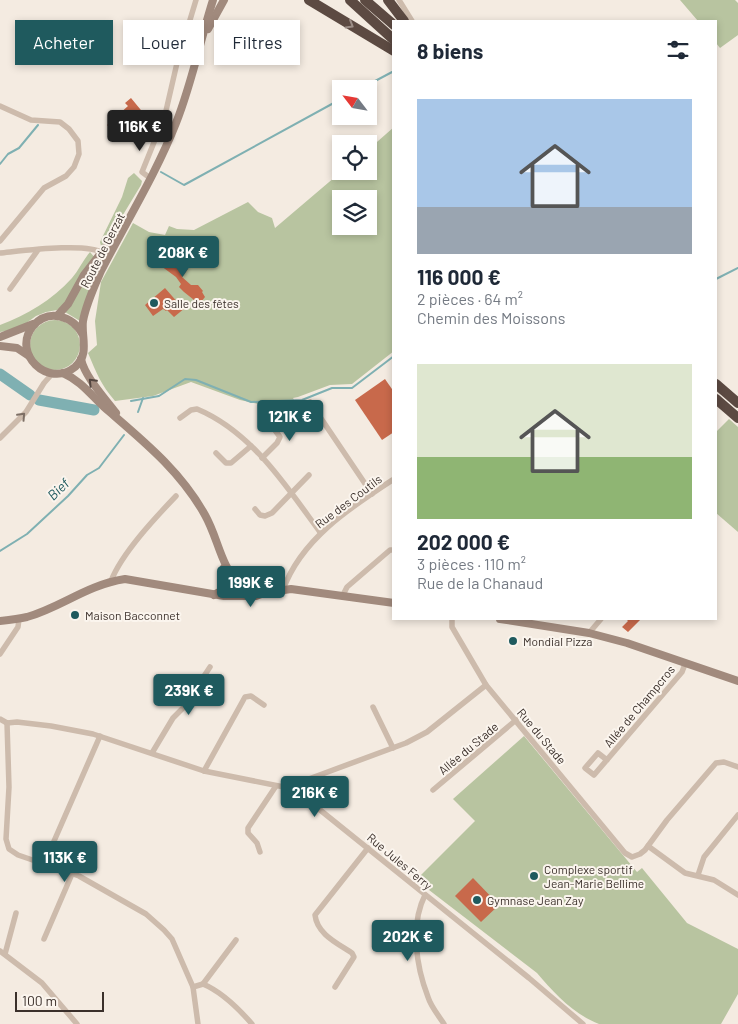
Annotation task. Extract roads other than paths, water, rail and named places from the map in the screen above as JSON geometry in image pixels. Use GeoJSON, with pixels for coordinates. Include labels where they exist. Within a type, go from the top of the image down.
{"type":"FeatureCollection","features":[{"type":"Feature","properties":{"kind":"highway"},"geometry":{"type":"LineString","coordinates":[[308,0],[392,50]]}},
{"type":"Feature","properties":{"kind":"highway"},"geometry":{"type":"LineString","coordinates":[[350,0],[392,38]]}},
{"type":"Feature","properties":{"kind":"highway"},"geometry":{"type":"LineString","coordinates":[[365,0],[392,23]]}},
{"type":"Feature","properties":{"kind":"highway"},"geometry":{"type":"LineString","coordinates":[[388,0],[403,20]]}},
{"type":"Feature","properties":{"kind":"highway"},"geometry":{"type":"LineString","coordinates":[[717,385],[738,403]]}},
{"type":"Feature","properties":{"kind":"highway"},"geometry":{"type":"LineString","coordinates":[[717,400],[738,418]]}},
{"type":"Feature","properties":{"kind":"street"},"geometry":{"type":"LineString","coordinates":[[150,178],[142,172],[165,115],[179,56],[196,0]]}},
{"type":"Feature","properties":{"kind":"street","name":"Route de Gerzat"},"geometry":{"type":"LineString","coordinates":[[204,32],[213,0]]}},
{"type":"Feature","properties":{"kind":"street","name":"Route de Gerzat"},"geometry":{"type":"LineString","coordinates":[[204,39],[224,0]]}},
{"type":"Feature","properties":{"kind":"street"},"geometry":{"type":"LineString","coordinates":[[399,0],[411,20]]}},
{"type":"Feature","properties":{"kind":"street","name":"Route de Gerzat"},"geometry":{"type":"LineString","coordinates":[[83,335],[87,307],[96,282],[177,122],[195,65]]}},
{"type":"Feature","properties":{"kind":"street"},"geometry":{"type":"LineString","coordinates":[[0,106],[31,120],[60,122],[69,128],[78,141],[79,154],[74,167],[66,176],[44,188],[0,240]]}},
{"type":"Feature","properties":{"kind":"street","name":"Route de Gerzat"},"geometry":{"type":"LineString","coordinates":[[57,316],[68,304],[84,275],[103,253],[150,178]]}},
{"type":"Feature","properties":{"kind":"street"},"geometry":{"type":"LineString","coordinates":[[0,253],[92,248],[103,253]]}},
{"type":"Feature","properties":{"kind":"street"},"geometry":{"type":"LineString","coordinates":[[10,290],[38,250]]}},
{"type":"Feature","properties":{"kind":"street"},"geometry":{"type":"LineString","coordinates":[[0,337],[25,329],[39,321],[57,316],[76,324],[83,335],[84,351],[81,359],[73,368],[63,373],[52,374],[41,370],[29,356],[17,348],[0,346]]}},
{"type":"Feature","properties":{"kind":"street"},"geometry":{"type":"LineString","coordinates":[[29,356],[27,349],[29,333],[39,321]]}},
{"type":"Feature","properties":{"kind":"street"},"geometry":{"type":"LineString","coordinates":[[81,359],[86,376],[131,428]]}},
{"type":"Feature","properties":{"kind":"street"},"geometry":{"type":"LineString","coordinates":[[63,373],[80,382],[98,401],[131,428],[165,460],[198,502],[215,536],[230,576],[241,586]]}},
{"type":"Feature","properties":{"kind":"street"},"geometry":{"type":"LineString","coordinates":[[0,438],[26,412],[44,383],[52,374]]}},
{"type":"Feature","properties":{"kind":"street"},"geometry":{"type":"LineString","coordinates":[[310,402],[372,494]]}},
{"type":"Feature","properties":{"kind":"street"},"geometry":{"type":"LineString","coordinates":[[180,418],[191,410],[197,409],[239,434],[262,458],[320,532]]}},
{"type":"Feature","properties":{"kind":"street"},"geometry":{"type":"LineString","coordinates":[[262,458],[277,443],[280,437],[269,422]]}},
{"type":"Feature","properties":{"kind":"street"},"geometry":{"type":"LineString","coordinates":[[216,453],[226,463],[231,464],[251,446]]}},
{"type":"Feature","properties":{"kind":"street"},"geometry":{"type":"LineString","coordinates":[[255,509],[260,515],[265,516],[280,506],[309,475]]}},
{"type":"Feature","properties":{"kind":"street","name":"Rue des Coutils"},"geometry":{"type":"LineString","coordinates":[[283,590],[300,560],[320,532],[392,480]]}},
{"type":"Feature","properties":{"kind":"street"},"geometry":{"type":"LineString","coordinates":[[111,581],[115,572],[150,525],[176,496]]}},
{"type":"Feature","properties":{"kind":"street"},"geometry":{"type":"LineString","coordinates":[[343,595],[347,587],[392,550]]}},
{"type":"Feature","properties":{"kind":"street"},"geometry":{"type":"LineString","coordinates":[[223,561],[226,588],[236,596]]}},
{"type":"Feature","properties":{"kind":"street"},"geometry":{"type":"LineString","coordinates":[[0,621],[19,619],[44,610],[86,590],[125,578],[212,595],[256,596],[283,590],[308,590],[392,603]]}},
{"type":"Feature","properties":{"kind":"street"},"geometry":{"type":"LineString","coordinates":[[212,595],[226,588],[241,586],[264,593]]}},
{"type":"Feature","properties":{"kind":"street"},"geometry":{"type":"LineString","coordinates":[[0,654],[18,627],[19,619]]}},
{"type":"Feature","properties":{"kind":"street","name":"Rue du Stade"},"geometry":{"type":"LineString","coordinates":[[452,620],[452,627],[486,685],[625,853],[632,856],[640,854],[648,846]]}},
{"type":"Feature","properties":{"kind":"street"},"geometry":{"type":"LineString","coordinates":[[506,620],[590,633],[627,643],[738,681]]}},
{"type":"Feature","properties":{"kind":"street"},"geometry":{"type":"LineString","coordinates":[[590,633],[600,620]]}},
{"type":"Feature","properties":{"kind":"street","name":"Allée de Champcros"},"geometry":{"type":"LineString","coordinates":[[607,760],[682,672],[685,664]]}},
{"type":"Feature","properties":{"kind":"street"},"geometry":{"type":"LineString","coordinates":[[152,753],[173,718],[183,708],[210,667]]}},
{"type":"Feature","properties":{"kind":"street"},"geometry":{"type":"LineString","coordinates":[[294,789],[306,780],[393,748],[427,732],[486,685]]}},
{"type":"Feature","properties":{"kind":"street"},"geometry":{"type":"LineString","coordinates":[[204,771],[245,696],[251,696],[264,705]]}},
{"type":"Feature","properties":{"kind":"street"},"geometry":{"type":"LineString","coordinates":[[373,707],[393,748]]}},
{"type":"Feature","properties":{"kind":"street","name":"Rue Jules Ferry"},"geometry":{"type":"LineString","coordinates":[[0,719],[7,723],[16,722],[51,726],[100,736],[204,771],[294,789],[583,1024]]}},
{"type":"Feature","properties":{"kind":"street","name":"Allée du Stade"},"geometry":{"type":"LineString","coordinates":[[433,790],[516,720]]}},
{"type":"Feature","properties":{"kind":"street"},"geometry":{"type":"LineString","coordinates":[[7,723],[8,846],[12,852],[18,855],[72,874],[146,914],[164,930],[172,939],[193,987],[198,1024]]}},
{"type":"Feature","properties":{"kind":"street"},"geometry":{"type":"LineString","coordinates":[[44,864],[100,736]]}},
{"type":"Feature","properties":{"kind":"street"},"geometry":{"type":"LineString","coordinates":[[738,767],[724,762],[716,763],[667,820],[648,846],[685,873],[714,880],[738,895]]}},
{"type":"Feature","properties":{"kind":"street"},"geometry":{"type":"LineString","coordinates":[[260,852],[257,843],[248,833],[248,828],[276,786]]}},
{"type":"Feature","properties":{"kind":"street"},"geometry":{"type":"LineString","coordinates":[[698,876],[704,857],[738,815]]}},
{"type":"Feature","properties":{"kind":"street"},"geometry":{"type":"LineString","coordinates":[[335,987],[354,957],[352,953],[321,932],[315,915],[368,848]]}},
{"type":"Feature","properties":{"kind":"street"},"geometry":{"type":"LineString","coordinates":[[44,939],[72,874]]}},
{"type":"Feature","properties":{"kind":"street"},"geometry":{"type":"LineString","coordinates":[[425,895],[416,925],[416,948],[428,998],[444,1024]]}},
{"type":"Feature","properties":{"kind":"street"},"geometry":{"type":"LineString","coordinates":[[16,913],[2,953],[42,983],[78,1024]]}},
{"type":"Feature","properties":{"kind":"street"},"geometry":{"type":"LineString","coordinates":[[193,987],[203,984],[236,940]]}},
{"type":"Feature","properties":{"kind":"street"},"geometry":{"type":"LineString","coordinates":[[203,984],[224,997],[252,1024]]}},
{"type":"Feature","properties":{"kind":"waterway"},"geometry":{"type":"LineString","coordinates":[[377,80],[392,72]]}},
{"type":"Feature","properties":{"kind":"waterway"},"geometry":{"type":"LineString","coordinates":[[161,172],[184,185],[332,104]]}},
{"type":"Feature","properties":{"kind":"waterway"},"geometry":{"type":"LineString","coordinates":[[0,164],[8,154],[19,148],[38,125]]}},
{"type":"Feature","properties":{"kind":"waterway"},"geometry":{"type":"LineString","coordinates":[[717,278],[738,268]]}},
{"type":"Feature","properties":{"kind":"waterway"},"geometry":{"type":"LineString","coordinates":[[131,401],[159,396],[185,379],[196,380],[251,402],[302,400],[332,388],[352,388],[392,358]]}},
{"type":"Feature","properties":{"kind":"waterway"},"geometry":{"type":"LineString","coordinates":[[0,374],[30,395]]}},
{"type":"Feature","properties":{"kind":"waterway","name":"Bief"},"geometry":{"type":"LineString","coordinates":[[138,412],[143,398]]}},
{"type":"Feature","properties":{"kind":"waterway"},"geometry":{"type":"LineString","coordinates":[[39,400],[94,410]]}},
{"type":"Feature","properties":{"kind":"waterway","name":"Bief"},"geometry":{"type":"LineString","coordinates":[[0,551],[27,534],[68,496],[87,475],[99,468],[124,435]]}},
{"type":"Feature","properties":{"kind":"place","name":"Salle des fêtes"},"geometry":{"type":"Point","coordinates":[154,303]}},
{"type":"Feature","properties":{"kind":"place","name":"Maison Bacconnet"},"geometry":{"type":"Point","coordinates":[75,615]}},
{"type":"Feature","properties":{"kind":"place","name":"Mondial Pizza"},"geometry":{"type":"Point","coordinates":[513,641]}},
{"type":"Feature","properties":{"kind":"place","name":"Complexe sportif Jean-Marie Bellime"},"geometry":{"type":"Point","coordinates":[534,876]}},
{"type":"Feature","properties":{"kind":"place","name":"Gymnase Jean Zay"},"geometry":{"type":"Point","coordinates":[477,900]}}]}
